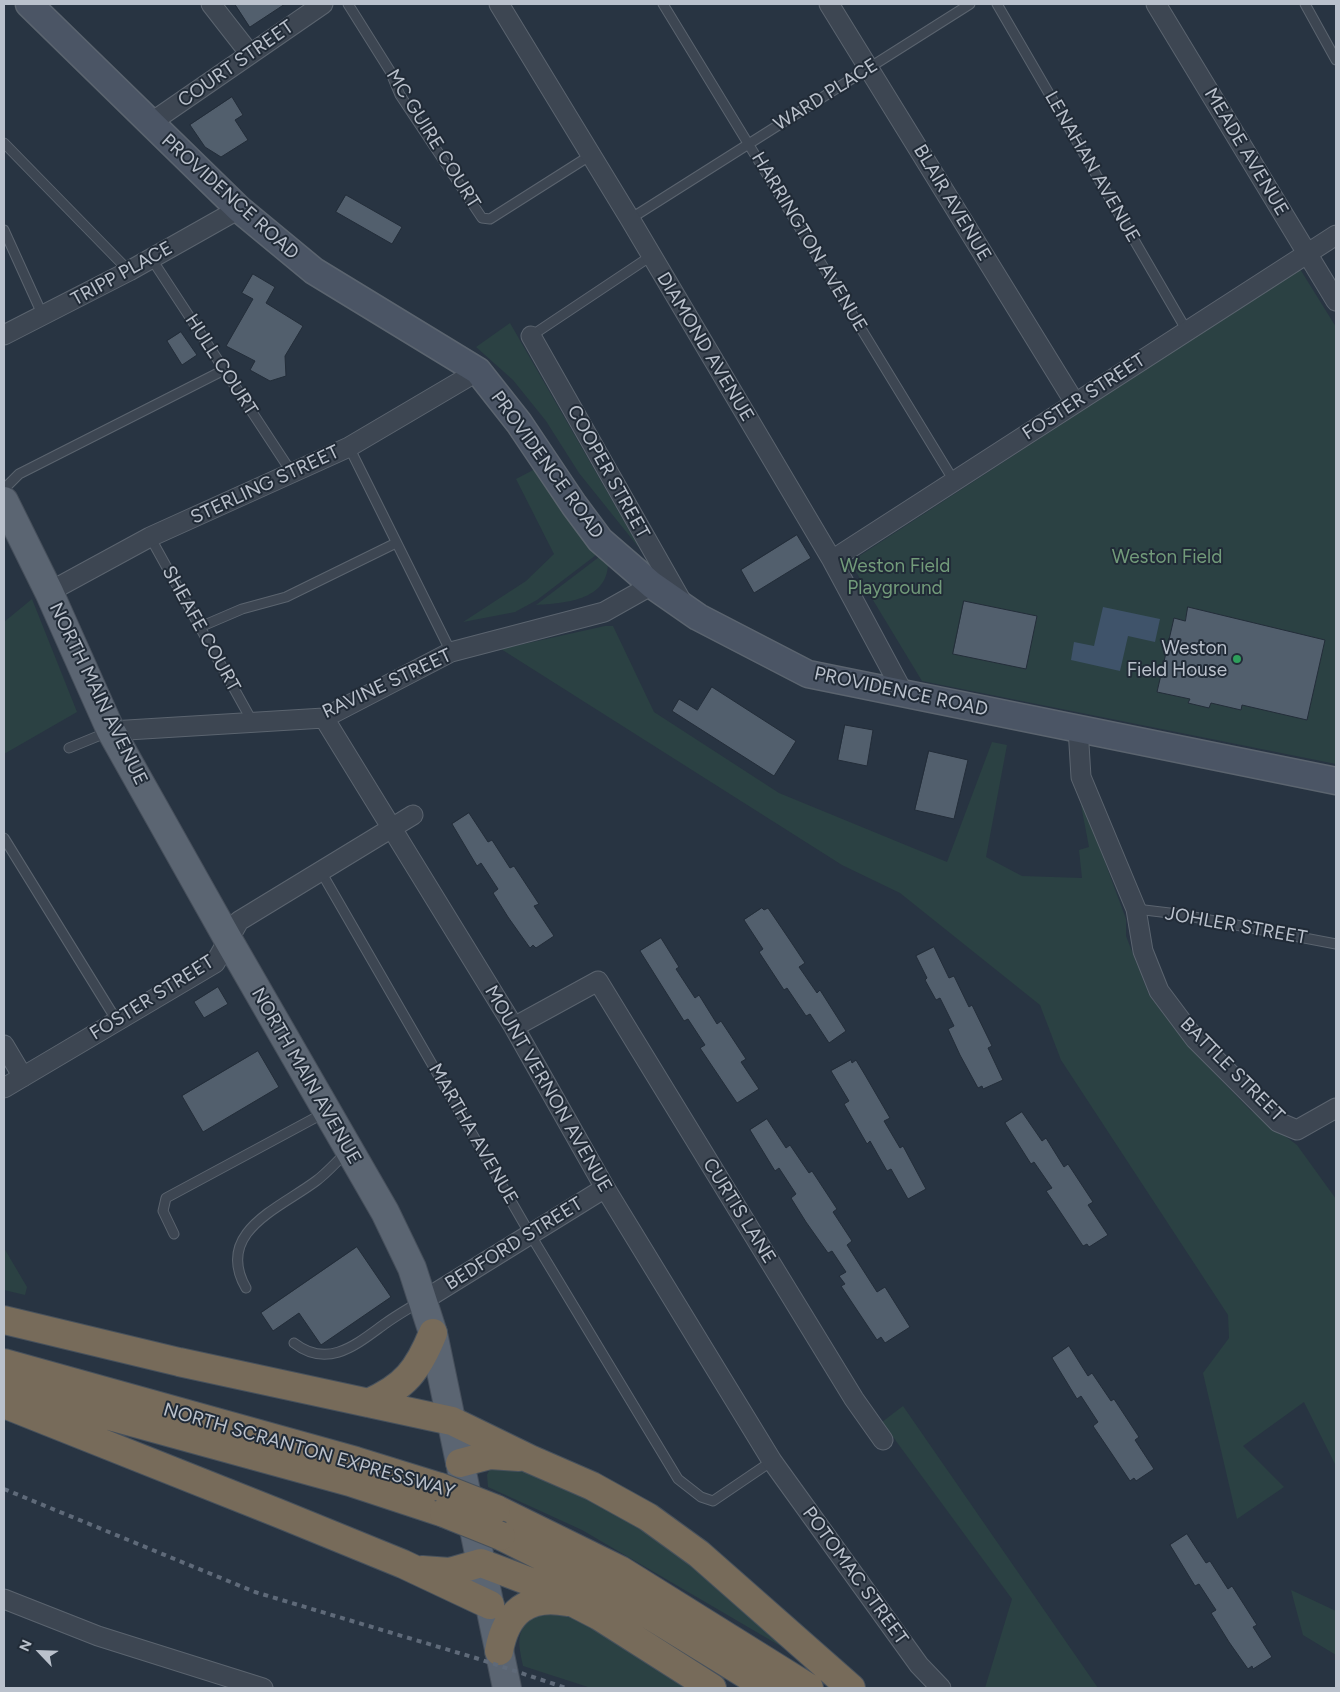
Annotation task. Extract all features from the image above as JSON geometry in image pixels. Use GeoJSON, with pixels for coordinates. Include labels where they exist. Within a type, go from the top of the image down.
{"type":"FeatureCollection","features":[{"type":"Feature","properties":{"kind":"highway"},"geometry":{"type":"LineString","coordinates":[[4,1320],[179,1362],[452,1421],[530,1460],[621,1500],[675,1535],[851,1688]]}},
{"type":"Feature","properties":{"kind":"highway"},"geometry":{"type":"LineString","coordinates":[[368,1403],[385,1396],[407,1379],[424,1355],[433,1333]]}},
{"type":"Feature","properties":{"kind":"highway","name":"NORTH SCRANTON EXPRESSWAY"},"geometry":{"type":"LineString","coordinates":[[4,1363],[356,1461],[442,1500],[502,1536],[609,1590],[768,1688]]}},
{"type":"Feature","properties":{"kind":"highway","name":"NORTH SCRANTON EXPRESSWAY"},"geometry":{"type":"LineString","coordinates":[[4,1386],[350,1482],[496,1509],[620,1570],[809,1688]]}},
{"type":"Feature","properties":{"kind":"highway"},"geometry":{"type":"LineString","coordinates":[[4,1404],[223,1490],[403,1564],[490,1605]]}},
{"type":"Feature","properties":{"kind":"highway"},"geometry":{"type":"LineString","coordinates":[[460,1463],[490,1454],[530,1460]]}},
{"type":"Feature","properties":{"kind":"highway"},"geometry":{"type":"LineString","coordinates":[[403,1564],[438,1572],[460,1570],[481,1563],[539,1585],[577,1603],[712,1688]]}},
{"type":"Feature","properties":{"kind":"highway"},"geometry":{"type":"LineString","coordinates":[[499,1651],[510,1619],[529,1604],[550,1599],[577,1603]]}},
{"type":"Feature","properties":{"kind":"main road","name":"PROVIDENCE ROAD"},"geometry":{"type":"LineString","coordinates":[[29,4],[238,210],[314,271],[478,371],[519,423],[600,540],[652,585],[685,608],[752,646],[808,674],[1336,781]]}},
{"type":"Feature","properties":{"kind":"main road","name":"NORTH MAIN AVENUE"},"geometry":{"type":"LineString","coordinates":[[4,501],[48,592],[111,731],[228,941],[399,1240],[424,1300],[433,1333],[507,1688]]}},
{"type":"Feature","properties":{"kind":"street"},"geometry":{"type":"LineString","coordinates":[[212,4],[250,54]]}},
{"type":"Feature","properties":{"kind":"street","name":"COURT STREET"},"geometry":{"type":"LineString","coordinates":[[149,124],[323,4]]}},
{"type":"Feature","properties":{"kind":"street","name":"DIAMOND AVENUE"},"geometry":{"type":"LineString","coordinates":[[499,4],[592,155],[832,560],[904,694]]}},
{"type":"Feature","properties":{"kind":"street","name":"BLAIR AVENUE"},"geometry":{"type":"LineString","coordinates":[[829,4],[1075,403]]}},
{"type":"Feature","properties":{"kind":"street","name":"MEADE AVENUE"},"geometry":{"type":"LineString","coordinates":[[1156,4],[1336,301]]}},
{"type":"Feature","properties":{"kind":"street","name":"TRIPP PLACE"},"geometry":{"type":"LineString","coordinates":[[4,335],[129,271],[238,210]]}},
{"type":"Feature","properties":{"kind":"street","name":"FOSTER STREET"},"geometry":{"type":"LineString","coordinates":[[832,560],[1336,235]]}},
{"type":"Feature","properties":{"kind":"street","name":"COOPER STREET"},"geometry":{"type":"LineString","coordinates":[[531,336],[685,608]]}},
{"type":"Feature","properties":{"kind":"street","name":"STERLING STREET"},"geometry":{"type":"LineString","coordinates":[[48,592],[150,537],[349,447],[478,371]]}},
{"type":"Feature","properties":{"kind":"street","name":"RAVINE STREET"},"geometry":{"type":"LineString","coordinates":[[111,731],[324,718],[451,652],[604,612],[652,585]]}},
{"type":"Feature","properties":{"kind":"street","name":"MOUNT VERNON AVENUE"},"geometry":{"type":"LineString","coordinates":[[324,718],[514,1027],[604,1188],[772,1461]]}},
{"type":"Feature","properties":{"kind":"street"},"geometry":{"type":"LineString","coordinates":[[1078,728],[1081,777],[1136,909]]}},
{"type":"Feature","properties":{"kind":"street","name":"FOSTER STREET"},"geometry":{"type":"LineString","coordinates":[[4,1088],[215,963],[238,921],[413,815]]}},
{"type":"Feature","properties":{"kind":"street","name":"BATTLE STREET"},"geometry":{"type":"LineString","coordinates":[[1136,909],[1144,951],[1159,990],[1195,1038],[1278,1122],[1298,1130],[1336,1108]]}},
{"type":"Feature","properties":{"kind":"street","name":"CURTIS LANE"},"geometry":{"type":"LineString","coordinates":[[514,1027],[598,981],[854,1399],[883,1440]]}},
{"type":"Feature","properties":{"kind":"street"},"geometry":{"type":"LineString","coordinates":[[4,1045],[24,1077]]}},
{"type":"Feature","properties":{"kind":"street","name":"BEDFORD STREET"},"geometry":{"type":"LineString","coordinates":[[424,1300],[604,1188]]}},
{"type":"Feature","properties":{"kind":"street","name":"POTOMAC STREET"},"geometry":{"type":"LineString","coordinates":[[772,1461],[919,1665],[941,1688]]}},
{"type":"Feature","properties":{"kind":"street"},"geometry":{"type":"LineString","coordinates":[[4,1599],[98,1636],[264,1688]]}},
{"type":"Feature","properties":{"kind":"lane","name":"MC GUIRE COURT"},"geometry":{"type":"LineString","coordinates":[[348,4],[390,71],[400,95],[482,218],[490,219],[592,155]]}},
{"type":"Feature","properties":{"kind":"lane","name":"HARRINGTON AVENUE"},"geometry":{"type":"LineString","coordinates":[[663,4],[954,481]]}},
{"type":"Feature","properties":{"kind":"lane","name":"WARD PLACE"},"geometry":{"type":"LineString","coordinates":[[630,220],[970,4]]}},
{"type":"Feature","properties":{"kind":"lane","name":"LENAHAN AVENUE"},"geometry":{"type":"LineString","coordinates":[[997,4],[1187,331]]}},
{"type":"Feature","properties":{"kind":"lane"},"geometry":{"type":"LineString","coordinates":[[1304,4],[1336,60]]}},
{"type":"Feature","properties":{"kind":"lane"},"geometry":{"type":"LineString","coordinates":[[4,143],[129,271]]}},
{"type":"Feature","properties":{"kind":"lane"},"geometry":{"type":"LineString","coordinates":[[4,230],[43,316]]}},
{"type":"Feature","properties":{"kind":"lane"},"geometry":{"type":"LineString","coordinates":[[531,336],[651,256]]}},
{"type":"Feature","properties":{"kind":"lane","name":"HULL COURT"},"geometry":{"type":"LineString","coordinates":[[150,258],[292,473]]}},
{"type":"Feature","properties":{"kind":"lane"},"geometry":{"type":"LineString","coordinates":[[4,489],[19,474],[224,370]]}},
{"type":"Feature","properties":{"kind":"lane"},"geometry":{"type":"LineString","coordinates":[[349,447],[451,652]]}},
{"type":"Feature","properties":{"kind":"lane","name":"SHEAFE COURT"},"geometry":{"type":"LineString","coordinates":[[150,537],[252,721]]}},
{"type":"Feature","properties":{"kind":"lane"},"geometry":{"type":"LineString","coordinates":[[200,627],[242,609],[286,597],[396,543]]}},
{"type":"Feature","properties":{"kind":"lane"},"geometry":{"type":"LineString","coordinates":[[69,748],[111,731]]}},
{"type":"Feature","properties":{"kind":"lane"},"geometry":{"type":"LineString","coordinates":[[4,838],[117,1021]]}},
{"type":"Feature","properties":{"kind":"lane","name":"MARTHA AVENUE"},"geometry":{"type":"LineString","coordinates":[[320,870],[530,1234],[678,1479],[701,1498],[713,1501],[772,1461]]}},
{"type":"Feature","properties":{"kind":"lane","name":"JOHLER STREET"},"geometry":{"type":"LineString","coordinates":[[1136,909],[1178,914],[1336,944]]}},
{"type":"Feature","properties":{"kind":"lane"},"geometry":{"type":"LineString","coordinates":[[174,1234],[163,1212],[166,1198],[327,1112]]}},
{"type":"Feature","properties":{"kind":"lane"},"geometry":{"type":"LineString","coordinates":[[246,1288],[241,1280],[239,1262],[239,1248],[243,1235],[264,1216],[318,1180],[348,1150]]}},
{"type":"Feature","properties":{"kind":"lane"},"geometry":{"type":"LineString","coordinates":[[294,1343],[301,1348],[325,1354],[346,1351],[424,1300]]}},
{"type":"Feature","properties":{"kind":"green space","name":"Weston Field"},"geometry":{"type":"Polygon","coordinates":[[[1300,269],[1336,327],[1336,764],[922,681],[850,562],[1300,269]]]}},
{"type":"Feature","properties":{"kind":"green space"},"geometry":{"type":"Polygon","coordinates":[[[510,323],[640,549],[579,473],[546,421],[513,380],[476,347],[510,323]]]}},
{"type":"Feature","properties":{"kind":"green space"},"geometry":{"type":"Polygon","coordinates":[[[535,469],[596,555],[537,600],[515,612],[463,622],[526,581],[554,554],[516,479],[535,469]]]}},
{"type":"Feature","properties":{"kind":"green space"},"geometry":{"type":"Polygon","coordinates":[[[599,557],[608,564],[606,576],[600,586],[592,593],[571,601],[536,605],[599,557]]]}},
{"type":"Feature","properties":{"kind":"green space"},"geometry":{"type":"Polygon","coordinates":[[[32,599],[77,712],[4,754],[4,622],[32,599]]]}},
{"type":"Feature","properties":{"kind":"green space"},"geometry":{"type":"Polygon","coordinates":[[[605,626],[613,626],[654,712],[779,793],[947,862],[992,742],[1007,745],[986,857],[1022,876],[1082,878],[1079,850],[1089,847],[1078,789],[1126,919],[1126,936],[1149,995],[1187,1045],[1250,1110],[1297,1145],[1336,1199],[1336,1466],[1304,1402],[1243,1446],[1284,1487],[1237,1519],[1203,1373],[1229,1338],[1228,1315],[1061,1060],[1040,1005],[900,893],[842,865],[501,649],[605,626]]]}},
{"type":"Feature","properties":{"kind":"green space"},"geometry":{"type":"Polygon","coordinates":[[[4,1248],[27,1287],[25,1295],[4,1290],[4,1248]]]}},
{"type":"Feature","properties":{"kind":"green space"},"geometry":{"type":"Polygon","coordinates":[[[903,1406],[1098,1688],[985,1688],[1012,1599],[882,1422],[903,1406]]]}},
{"type":"Feature","properties":{"kind":"green space"},"geometry":{"type":"Polygon","coordinates":[[[507,1464],[533,1472],[634,1521],[693,1565],[789,1646],[789,1651],[582,1530],[488,1487],[487,1475],[491,1467],[507,1464]]]}},
{"type":"Feature","properties":{"kind":"green space"},"geometry":{"type":"Polygon","coordinates":[[[1291,1590],[1336,1611],[1336,1655],[1303,1635],[1291,1590]]]}},
{"type":"Feature","properties":{"kind":"green space"},"geometry":{"type":"Polygon","coordinates":[[[534,1610],[562,1613],[581,1622],[690,1688],[591,1688],[523,1666],[519,1642],[520,1636],[524,1625],[534,1610]]]}},
{"type":"Feature","properties":{"kind":"water"},"geometry":{"type":"Polygon","coordinates":[[[1103,607],[1160,619],[1155,642],[1128,636],[1120,671],[1071,660],[1074,642],[1094,646],[1103,607]]]}},
{"type":"Feature","properties":{"kind":"building"},"geometry":{"type":"Polygon","coordinates":[[[235,4],[285,4],[250,27],[235,4]]]}},
{"type":"Feature","properties":{"kind":"building"},"geometry":{"type":"Polygon","coordinates":[[[232,97],[243,115],[235,120],[248,140],[221,157],[205,147],[190,125],[232,97]]]}},
{"type":"Feature","properties":{"kind":"building"},"geometry":{"type":"Polygon","coordinates":[[[346,195],[402,227],[392,244],[336,212],[346,195]]]}},
{"type":"Feature","properties":{"kind":"building"},"geometry":{"type":"Polygon","coordinates":[[[253,274],[275,287],[266,303],[303,326],[285,356],[286,376],[270,381],[250,370],[255,361],[226,346],[253,299],[242,293],[253,274]]]}},
{"type":"Feature","properties":{"kind":"building"},"geometry":{"type":"Polygon","coordinates":[[[181,332],[197,355],[182,365],[167,341],[181,332]]]}},
{"type":"Feature","properties":{"kind":"building"},"geometry":{"type":"Polygon","coordinates":[[[797,535],[811,558],[754,593],[741,570],[797,535]]]}},
{"type":"Feature","properties":{"kind":"building"},"geometry":{"type":"Polygon","coordinates":[[[964,601],[1037,616],[1026,669],[953,654],[964,601]]]}},
{"type":"Feature","properties":{"kind":"building","name":"Weston Field House"},"geometry":{"type":"Polygon","coordinates":[[[1188,607],[1325,640],[1307,720],[1242,705],[1241,710],[1211,703],[1209,708],[1188,703],[1190,699],[1157,692],[1174,618],[1185,621],[1188,607]]]}},
{"type":"Feature","properties":{"kind":"building"},"geometry":{"type":"Polygon","coordinates":[[[712,687],[796,741],[774,776],[672,711],[679,699],[697,710],[712,687]]]}},
{"type":"Feature","properties":{"kind":"building"},"geometry":{"type":"Polygon","coordinates":[[[845,725],[873,730],[867,766],[838,760],[845,725]]]}},
{"type":"Feature","properties":{"kind":"building"},"geometry":{"type":"Polygon","coordinates":[[[929,751],[968,760],[954,819],[915,810],[929,751]]]}},
{"type":"Feature","properties":{"kind":"building"},"geometry":{"type":"Polygon","coordinates":[[[469,813],[488,842],[492,840],[510,868],[514,866],[539,904],[534,906],[554,936],[536,948],[533,945],[530,948],[508,917],[493,893],[498,889],[481,863],[477,866],[452,824],[469,813]]]}},
{"type":"Feature","properties":{"kind":"building"},"geometry":{"type":"Polygon","coordinates":[[[762,908],[764,910],[768,908],[805,963],[799,967],[817,993],[820,990],[846,1031],[829,1043],[810,1014],[806,1016],[787,988],[784,990],[759,952],[763,949],[744,920],[762,908]]]}},
{"type":"Feature","properties":{"kind":"building"},"geometry":{"type":"Polygon","coordinates":[[[661,938],[679,967],[676,969],[695,998],[699,995],[717,1024],[721,1021],[746,1059],[741,1062],[759,1089],[737,1103],[700,1048],[705,1045],[688,1019],[684,1021],[640,951],[661,938]]]}},
{"type":"Feature","properties":{"kind":"building"},"geometry":{"type":"Polygon","coordinates":[[[934,947],[949,978],[954,976],[969,1007],[972,1005],[992,1046],[988,1048],[1003,1080],[983,1089],[982,1086],[978,1088],[960,1055],[948,1029],[954,1026],[940,998],[936,1000],[925,980],[927,978],[916,956],[934,947]]]}},
{"type":"Feature","properties":{"kind":"building"},"geometry":{"type":"Polygon","coordinates":[[[218,987],[228,1004],[204,1018],[194,1002],[218,987]]]}},
{"type":"Feature","properties":{"kind":"building"},"geometry":{"type":"Polygon","coordinates":[[[258,1051],[279,1087],[203,1132],[182,1096],[258,1051]]]}},
{"type":"Feature","properties":{"kind":"building"},"geometry":{"type":"Polygon","coordinates":[[[851,1060],[852,1063],[856,1060],[890,1118],[884,1121],[900,1148],[903,1146],[926,1189],[908,1199],[891,1169],[887,1171],[870,1141],[867,1144],[844,1104],[849,1101],[831,1071],[851,1060]]]}},
{"type":"Feature","properties":{"kind":"building"},"geometry":{"type":"Polygon","coordinates":[[[1022,1112],[1042,1141],[1046,1138],[1064,1167],[1068,1164],[1093,1202],[1088,1205],[1108,1235],[1089,1247],[1087,1244],[1083,1246],[1046,1191],[1052,1188],[1034,1162],[1031,1164],[1005,1123],[1022,1112]]]}},
{"type":"Feature","properties":{"kind":"building"},"geometry":{"type":"Polygon","coordinates":[[[767,1119],[786,1148],[790,1145],[809,1173],[812,1171],[837,1209],[833,1212],[852,1241],[847,1245],[877,1292],[885,1287],[910,1327],[885,1343],[881,1337],[877,1340],[841,1286],[845,1284],[839,1276],[846,1272],[832,1251],[828,1253],[806,1222],[791,1198],[796,1194],[779,1168],[775,1171],[750,1130],[767,1119]]]}},
{"type":"Feature","properties":{"kind":"building"},"geometry":{"type":"Polygon","coordinates":[[[357,1247],[391,1297],[321,1345],[299,1313],[273,1331],[261,1313],[357,1247]]]}},
{"type":"Feature","properties":{"kind":"building"},"geometry":{"type":"Polygon","coordinates":[[[1069,1346],[1088,1376],[1092,1373],[1111,1401],[1114,1399],[1139,1437],[1135,1440],[1154,1469],[1136,1481],[1134,1478],[1130,1481],[1093,1426],[1098,1422],[1081,1396],[1077,1399],[1052,1358],[1069,1346]]]}},
{"type":"Feature","properties":{"kind":"building"},"geometry":{"type":"Polygon","coordinates":[[[1187,1534],[1206,1563],[1210,1561],[1228,1589],[1232,1586],[1257,1625],[1253,1627],[1272,1657],[1253,1669],[1252,1666],[1248,1669],[1229,1642],[1211,1613],[1216,1610],[1199,1584],[1195,1586],[1170,1545],[1187,1534]]]}},
{"type":"Feature","properties":{"kind":"railway"},"geometry":{"type":"LineString","coordinates":[[4,1489],[255,1592],[479,1659],[566,1688]]}},
{"type":"Feature","properties":{"kind":"place","name":"Weston Field House"},"geometry":{"type":"Point","coordinates":[1237,659]}},
{"type":"Feature","properties":{"kind":"park label","name":"Weston Field Playground"},"geometry":{"type":"Point","coordinates":[895,577]}}]}
